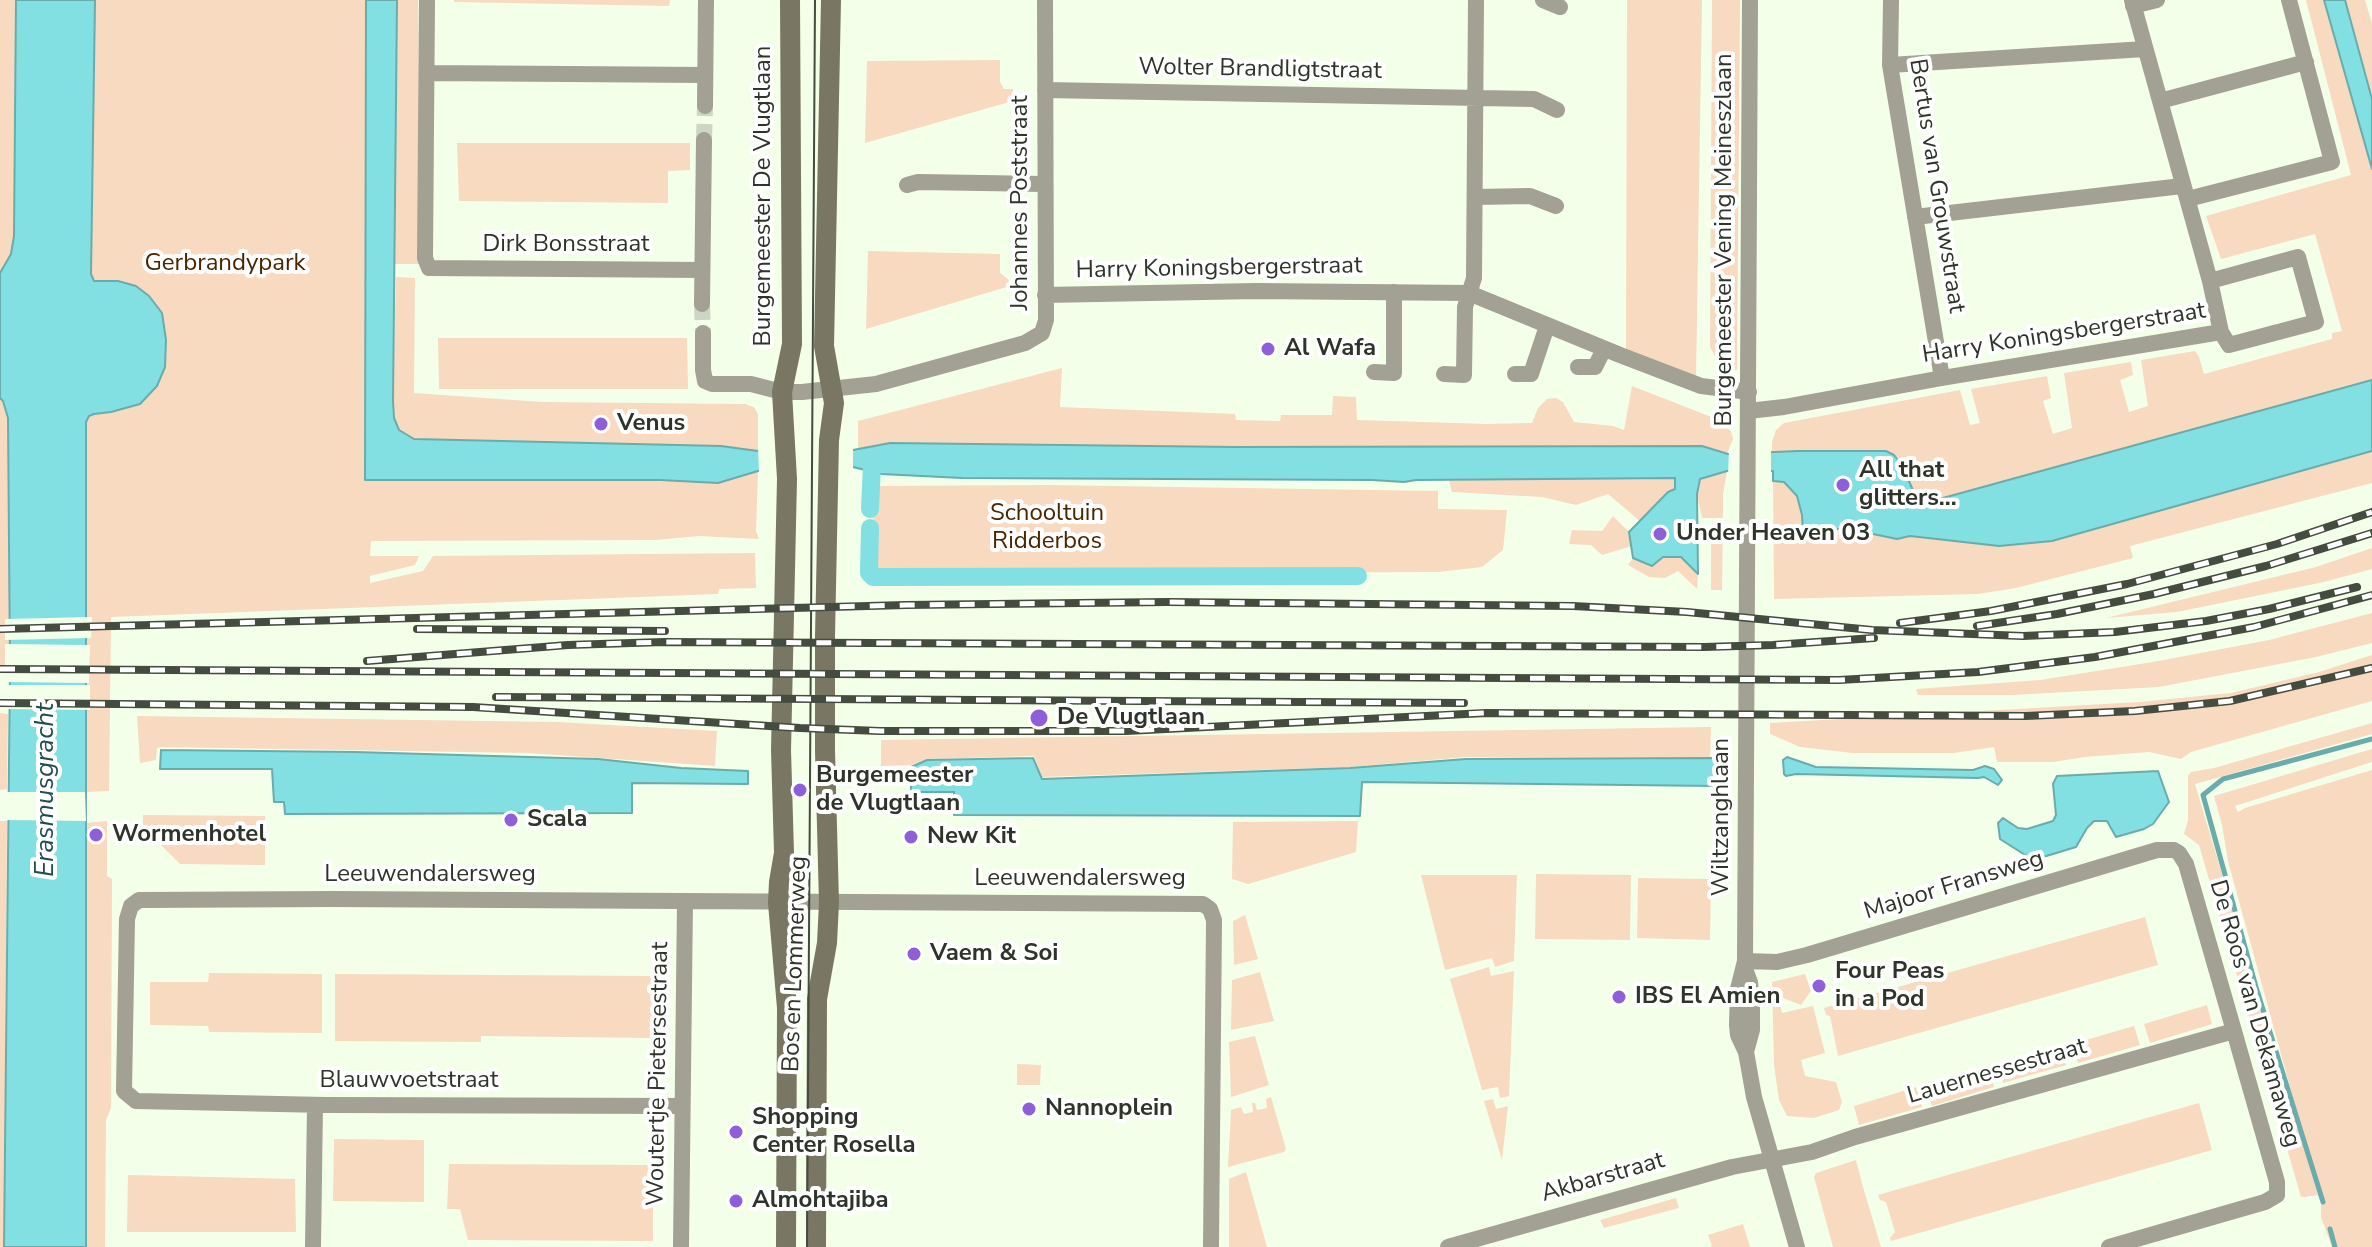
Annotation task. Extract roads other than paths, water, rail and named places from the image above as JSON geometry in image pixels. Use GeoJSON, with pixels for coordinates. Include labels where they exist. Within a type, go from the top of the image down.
{"type":"FeatureCollection","features":[{"type":"Feature","properties":{"kind":"main road","name":"Burgemeester De Vlugtlaan"},"geometry":{"type":"LineString","coordinates":[[785,638],[787,479],[782,392],[792,344],[790,0]]}},
{"type":"Feature","properties":{"kind":"main road"},"geometry":{"type":"LineString","coordinates":[[831,0],[824,346],[833,389]]}},
{"type":"Feature","properties":{"kind":"main road","name":"Bos en Lommerweg"},"geometry":{"type":"LineString","coordinates":[[816,1247],[817,999],[827,943],[829,903],[825,636],[833,389]]}},
{"type":"Feature","properties":{"kind":"main road","name":"Bos en Lommerweg"},"geometry":{"type":"LineString","coordinates":[[785,638],[781,750],[784,853],[778,903],[787,1008],[786,1247]]}},
{"type":"Feature","properties":{"kind":"street"},"geometry":{"type":"LineString","coordinates":[[427,0],[427,73],[705,75]]}},
{"type":"Feature","properties":{"kind":"street"},"geometry":{"type":"LineString","coordinates":[[705,106],[706,0]]}},
{"type":"Feature","properties":{"kind":"street","name":"Johannes Poststraat"},"geometry":{"type":"LineString","coordinates":[[833,389],[876,384],[1025,343],[1042,333],[1046,320],[1045,0]]}},
{"type":"Feature","properties":{"kind":"street"},"geometry":{"type":"LineString","coordinates":[[1444,374],[1464,375],[1465,307],[1474,278],[1476,0]]}},
{"type":"Feature","properties":{"kind":"street"},"geometry":{"type":"LineString","coordinates":[[1543,0],[1560,7]]}},
{"type":"Feature","properties":{"kind":"street","name":"Burgemeester Vening Meineszlaan"},"geometry":{"type":"LineString","coordinates":[[1746,665],[1750,0]]}},
{"type":"Feature","properties":{"kind":"street","name":"Bertus van Grouwstraat"},"geometry":{"type":"LineString","coordinates":[[1891,0],[1890,65],[1942,378]]}},
{"type":"Feature","properties":{"kind":"street"},"geometry":{"type":"LineString","coordinates":[[2157,0],[2132,3],[2210,281],[2221,332]]}},
{"type":"Feature","properties":{"kind":"street"},"geometry":{"type":"LineString","coordinates":[[1915,217],[2185,192],[2332,162],[2289,0]]}},
{"type":"Feature","properties":{"kind":"street"},"geometry":{"type":"LineString","coordinates":[[1890,65],[2145,49]]}},
{"type":"Feature","properties":{"kind":"street"},"geometry":{"type":"LineString","coordinates":[[2160,101],[2306,62]]}},
{"type":"Feature","properties":{"kind":"street","name":"Dirk Bonsstraat"},"geometry":{"type":"LineString","coordinates":[[427,73],[425,258],[429,268],[702,270]]}},
{"type":"Feature","properties":{"kind":"street","name":"Wolter Brandligtstraat"},"geometry":{"type":"LineString","coordinates":[[1045,90],[1534,99],[1557,110]]}},
{"type":"Feature","properties":{"kind":"street"},"geometry":{"type":"LineString","coordinates":[[702,304],[704,140]]}},
{"type":"Feature","properties":{"kind":"street"},"geometry":{"type":"LineString","coordinates":[[907,185],[918,182],[1044,184]]}},
{"type":"Feature","properties":{"kind":"street"},"geometry":{"type":"LineString","coordinates":[[1475,197],[1530,196],[1556,206]]}},
{"type":"Feature","properties":{"kind":"street","name":"Harry Koningsbergerstraat"},"geometry":{"type":"LineString","coordinates":[[1748,411],[2221,332],[2229,345],[2316,322],[2298,257],[2210,281]]}},
{"type":"Feature","properties":{"kind":"street","name":"Harry Koningsbergerstraat"},"geometry":{"type":"LineString","coordinates":[[1045,295],[1256,291],[1469,293],[1701,386],[1749,392]]}},
{"type":"Feature","properties":{"kind":"street","name":"Harry Koningsbergerstraat"},"geometry":{"type":"LineString","coordinates":[[1374,372],[1394,373],[1394,292]]}},
{"type":"Feature","properties":{"kind":"street"},"geometry":{"type":"LineString","coordinates":[[1515,374],[1531,374],[1547,326]]}},
{"type":"Feature","properties":{"kind":"street"},"geometry":{"type":"LineString","coordinates":[[703,333],[705,381],[712,384],[751,384],[782,392],[833,389]]}},
{"type":"Feature","properties":{"kind":"street"},"geometry":{"type":"LineString","coordinates":[[1578,367],[1595,367],[1604,349]]}},
{"type":"Feature","properties":{"kind":"street","name":"Wiltzanghlaan"},"geometry":{"type":"LineString","coordinates":[[1746,665],[1745,965],[1738,989],[1737,1025],[1797,1247]]}},
{"type":"Feature","properties":{"kind":"street","name":"Majoor Fransweg"},"geometry":{"type":"LineString","coordinates":[[1745,965],[1807,955],[2157,850],[2174,850]]}},
{"type":"Feature","properties":{"kind":"street","name":"De Roos van Dekamaweg"},"geometry":{"type":"LineString","coordinates":[[2109,1247],[2265,1202],[2277,1195],[2277,1182],[2186,864],[2174,850]]}},
{"type":"Feature","properties":{"kind":"street","name":"Leeuwendalersweg"},"geometry":{"type":"LineString","coordinates":[[136,1101],[124,1091],[127,919],[131,906],[139,900],[1203,904],[1210,909],[1214,920],[1211,1247]]}},
{"type":"Feature","properties":{"kind":"street","name":"Woutertje Pietersestraat"},"geometry":{"type":"LineString","coordinates":[[681,1247],[685,901]]}},
{"type":"Feature","properties":{"kind":"street","name":"Lauernessestraat"},"geometry":{"type":"LineString","coordinates":[[1772,1159],[1812,1152],[1855,1137],[2234,1031]]}},
{"type":"Feature","properties":{"kind":"street","name":"Blauwvoetstraat"},"geometry":{"type":"LineString","coordinates":[[136,1101],[681,1106]]}},
{"type":"Feature","properties":{"kind":"street"},"geometry":{"type":"LineString","coordinates":[[313,1247],[315,1105]]}},
{"type":"Feature","properties":{"kind":"street","name":"Akbarstraat"},"geometry":{"type":"LineString","coordinates":[[1448,1247],[1732,1167],[1772,1159]]}},
{"type":"Feature","properties":{"kind":"water","name":"Erasmusgracht"},"geometry":{"type":"Polygon","coordinates":[[[16,0],[95,0],[91,274],[94,281],[118,281],[136,286],[149,296],[162,313],[166,340],[165,367],[157,386],[140,404],[94,414],[86,422],[86,1247],[4,1247],[10,666],[8,418],[0,398],[0,273],[11,254],[14,236],[16,0]]]}},
{"type":"Feature","properties":{"kind":"water"},"geometry":{"type":"Polygon","coordinates":[[[366,0],[397,0],[393,401],[394,418],[399,430],[414,439],[721,446],[758,451],[853,450],[890,443],[1235,447],[1702,446],[1728,454],[1886,451],[1902,465],[1915,495],[1932,501],[2372,380],[2372,451],[2052,541],[1999,546],[1910,536],[1897,539],[1849,529],[1819,533],[1803,531],[1797,496],[1784,482],[1773,481],[1773,471],[1727,471],[1700,479],[1697,494],[1698,574],[1681,557],[1663,557],[1652,566],[1633,558],[1629,532],[1668,492],[1675,489],[1675,478],[1404,482],[962,478],[881,474],[853,467],[758,471],[718,483],[660,480],[365,480],[366,0]]]}},
{"type":"Feature","properties":{"kind":"water"},"geometry":{"type":"Polygon","coordinates":[[[2324,0],[2345,0],[2372,99],[2372,169],[2324,0]]]}},
{"type":"Feature","properties":{"kind":"water"},"geometry":{"type":"Polygon","coordinates":[[[161,750],[598,759],[748,771],[748,784],[632,783],[632,813],[285,814],[284,802],[274,802],[272,769],[160,769],[161,750]]]}},
{"type":"Feature","properties":{"kind":"water"},"geometry":{"type":"Polygon","coordinates":[[[1787,757],[1816,767],[1973,770],[1985,766],[1994,769],[2002,780],[1998,785],[1984,777],[1786,776],[1783,760],[1787,757]]]}},
{"type":"Feature","properties":{"kind":"water"},"geometry":{"type":"Polygon","coordinates":[[[1033,758],[1042,779],[1350,768],[1466,759],[1716,758],[1716,786],[1362,782],[1360,816],[954,815],[954,792],[911,792],[911,767],[927,760],[1033,758]]]}},
{"type":"Feature","properties":{"kind":"water"},"geometry":{"type":"Polygon","coordinates":[[[2158,771],[2169,802],[2153,824],[2144,829],[2116,837],[2107,821],[2094,821],[2076,847],[2033,860],[2000,839],[1998,823],[2003,818],[2018,828],[2027,829],[2053,821],[2056,815],[2053,784],[2057,776],[2158,771]]]}},
{"type":"Feature","properties":{"kind":"waterway"},"geometry":{"type":"LineString","coordinates":[[870,509],[872,465]]}},
{"type":"Feature","properties":{"kind":"waterway"},"geometry":{"type":"LineString","coordinates":[[870,528],[869,573],[873,577],[1358,576]]}},
{"type":"Feature","properties":{"kind":"waterway"},"geometry":{"type":"LineString","coordinates":[[2323,1202],[2256,987],[2203,795],[2223,779],[2372,739]]}},
{"type":"Feature","properties":{"kind":"waterway"},"geometry":{"type":"LineString","coordinates":[[2330,1229],[2335,1247]]}},
{"type":"Feature","properties":{"kind":"tunnel"},"geometry":{"type":"LineString","coordinates":[[704,140],[705,106]]}},
{"type":"Feature","properties":{"kind":"tunnel"},"geometry":{"type":"LineString","coordinates":[[702,304],[703,333]]}},
{"type":"Feature","properties":{"kind":"tram line"},"geometry":{"type":"LineString","coordinates":[[807,1247],[815,0]]}},
{"type":"Feature","properties":{"kind":"railway"},"geometry":{"type":"LineString","coordinates":[[1900,623],[1991,611],[2127,584],[2277,544],[2372,512]]}},
{"type":"Feature","properties":{"kind":"railway"},"geometry":{"type":"LineString","coordinates":[[1977,626],[2057,614],[2154,594],[2266,566],[2372,533]]}},
{"type":"Feature","properties":{"kind":"railway"},"geometry":{"type":"LineString","coordinates":[[0,629],[906,605],[1168,602],[1573,606],[1687,612],[1872,630],[2023,636],[2115,632],[2206,621],[2357,587]]}},
{"type":"Feature","properties":{"kind":"railway"},"geometry":{"type":"LineString","coordinates":[[0,669],[1839,680],[1978,672],[2095,657],[2254,627],[2372,595]]}},
{"type":"Feature","properties":{"kind":"railway"},"geometry":{"type":"LineString","coordinates":[[417,629],[665,631]]}},
{"type":"Feature","properties":{"kind":"railway"},"geometry":{"type":"LineString","coordinates":[[367,661],[568,645],[664,642],[1704,647],[1874,638]]}},
{"type":"Feature","properties":{"kind":"railway"},"geometry":{"type":"LineString","coordinates":[[0,703],[473,707],[880,731],[1126,731],[1486,713],[2026,716],[2135,711],[2230,701],[2372,668]]}},
{"type":"Feature","properties":{"kind":"railway"},"geometry":{"type":"LineString","coordinates":[[496,697],[1464,703]]}},
{"type":"Feature","properties":{"kind":"place","name":"Al Wafa"},"geometry":{"type":"Point","coordinates":[1268,349]}},
{"type":"Feature","properties":{"kind":"place","name":"Venus"},"geometry":{"type":"Point","coordinates":[601,424]}},
{"type":"Feature","properties":{"kind":"place","name":"All that glitters..."},"geometry":{"type":"Point","coordinates":[1843,485]}},
{"type":"Feature","properties":{"kind":"place","name":"Under Heaven 03"},"geometry":{"type":"Point","coordinates":[1660,534]}},
{"type":"Feature","properties":{"kind":"place","name":"De Vlugtlaan"},"geometry":{"type":"Point","coordinates":[1039,718]}},
{"type":"Feature","properties":{"kind":"place","name":"Burgemeester de Vlugtlaan"},"geometry":{"type":"Point","coordinates":[800,790]}},
{"type":"Feature","properties":{"kind":"place","name":"Scala"},"geometry":{"type":"Point","coordinates":[511,820]}},
{"type":"Feature","properties":{"kind":"place","name":"Wormenhotel"},"geometry":{"type":"Point","coordinates":[96,835]}},
{"type":"Feature","properties":{"kind":"place","name":"New Kit"},"geometry":{"type":"Point","coordinates":[911,837]}},
{"type":"Feature","properties":{"kind":"place","name":"Vaem & Soi"},"geometry":{"type":"Point","coordinates":[914,954]}},
{"type":"Feature","properties":{"kind":"place","name":"Four Peas in a Pod"},"geometry":{"type":"Point","coordinates":[1819,986]}},
{"type":"Feature","properties":{"kind":"place","name":"IBS El Amien"},"geometry":{"type":"Point","coordinates":[1619,997]}},
{"type":"Feature","properties":{"kind":"place","name":"Nannoplein"},"geometry":{"type":"Point","coordinates":[1029,1109]}},
{"type":"Feature","properties":{"kind":"place","name":"Shopping Center Rosella"},"geometry":{"type":"Point","coordinates":[736,1132]}},
{"type":"Feature","properties":{"kind":"place","name":"Almohtajiba"},"geometry":{"type":"Point","coordinates":[736,1201]}},
{"type":"Feature","properties":{"kind":"park label","name":"Gerbrandypark"},"geometry":{"type":"Point","coordinates":[225,264]}},
{"type":"Feature","properties":{"kind":"park label","name":"Schooltuin Ridderbos"},"geometry":{"type":"Point","coordinates":[1047,528]}}]}
